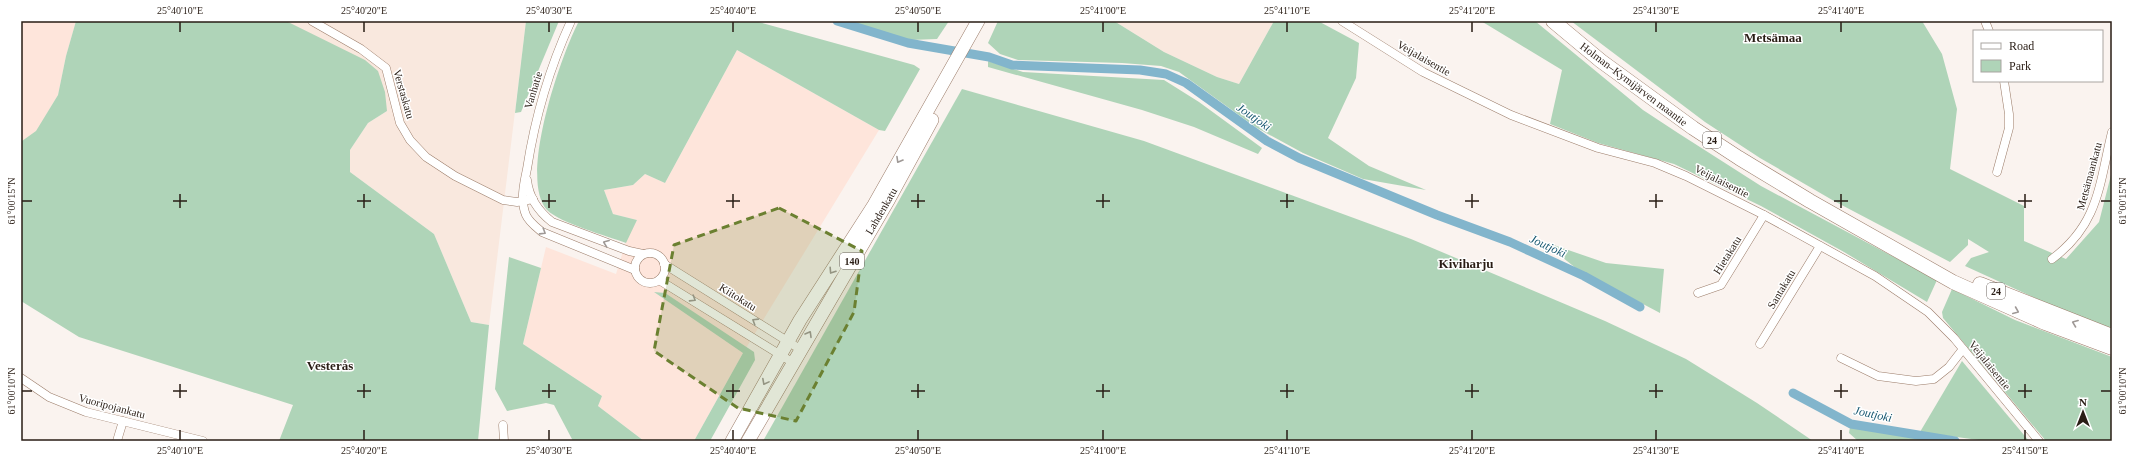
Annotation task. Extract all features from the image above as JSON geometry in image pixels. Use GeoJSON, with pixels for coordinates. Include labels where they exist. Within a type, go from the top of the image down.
{"type":"FeatureCollection","features":[{"type":"Feature","properties":{"kind":"highway","name":"Holman–Kymijärven maantie"},"geometry":{"type":"LineString","coordinates":[[1553,21],[1601,61],[1739,158],[1842,220],[1883,241],[1953,282],[1982,296],[2046,323],[2112,348]]}},
{"type":"Feature","properties":{"kind":"highway","name":"Holman–Kymijärven maantie"},"geometry":{"type":"LineString","coordinates":[[1883,241],[2021,302],[2112,336]]}},
{"type":"Feature","properties":{"kind":"main road","name":"Lahdenkatu"},"geometry":{"type":"LineString","coordinates":[[973,38],[978,21]]}},
{"type":"Feature","properties":{"kind":"main road","name":"Lahdenkatu"},"geometry":{"type":"LineString","coordinates":[[732,441],[788,341],[866,218],[973,38],[988,21]]}},
{"type":"Feature","properties":{"kind":"main road","name":"Lahdenkatu"},"geometry":{"type":"LineString","coordinates":[[748,441],[792,362],[889,199],[950,79]]}},
{"type":"Feature","properties":{"kind":"street","name":"Verstaskatu"},"geometry":{"type":"LineString","coordinates":[[312,21],[361,49],[386,68],[400,123],[410,140],[426,157],[492,196],[511,202],[532,199]]}},
{"type":"Feature","properties":{"kind":"street","name":"Vanhatie"},"geometry":{"type":"LineString","coordinates":[[523,201],[530,143],[544,86],[571,21]]}},
{"type":"Feature","properties":{"kind":"street","name":"Veijalaisentie"},"geometry":{"type":"LineString","coordinates":[[1342,21],[1422,72],[1511,115],[1598,148],[1666,167],[1764,215],[1903,294],[1928,312],[1963,349],[2039,441]]}},
{"type":"Feature","properties":{"kind":"street"},"geometry":{"type":"LineString","coordinates":[[1997,172],[2009,128],[2009,114],[2004,82]]}},
{"type":"Feature","properties":{"kind":"street","name":"Metsämaankatu"},"geometry":{"type":"LineString","coordinates":[[2052,259],[2068,247],[2083,230],[2092,212],[2112,132]]}},
{"type":"Feature","properties":{"kind":"street","name":"Vanhatie"},"geometry":{"type":"LineString","coordinates":[[527,169],[528,186],[532,199]]}},
{"type":"Feature","properties":{"kind":"street"},"geometry":{"type":"LineString","coordinates":[[532,199],[538,209],[552,222],[629,251],[657,255],[664,264],[664,273],[659,280],[650,283],[645,282],[638,277],[635,270],[636,260],[643,254]]}},
{"type":"Feature","properties":{"kind":"street"},"geometry":{"type":"LineString","coordinates":[[523,201],[526,216],[542,232],[635,270]]}},
{"type":"Feature","properties":{"kind":"street","name":"Hietakatu"},"geometry":{"type":"LineString","coordinates":[[1698,293],[1721,285],[1764,215]]}},
{"type":"Feature","properties":{"kind":"street","name":"Santakatu"},"geometry":{"type":"LineString","coordinates":[[1760,344],[1820,246]]}},
{"type":"Feature","properties":{"kind":"street","name":"Kiitokatu"},"geometry":{"type":"LineString","coordinates":[[664,264],[800,349]]}},
{"type":"Feature","properties":{"kind":"street"},"geometry":{"type":"LineString","coordinates":[[659,280],[792,362]]}},
{"type":"Feature","properties":{"kind":"street"},"geometry":{"type":"LineString","coordinates":[[1841,358],[1878,376],[1916,381],[1934,379],[1949,366],[1963,349]]}},
{"type":"Feature","properties":{"kind":"street","name":"Vuoripojankatu"},"geometry":{"type":"LineString","coordinates":[[21,378],[49,397],[86,412],[203,441]]}},
{"type":"Feature","properties":{"kind":"street"},"geometry":{"type":"LineString","coordinates":[[117,441],[123,421]]}},
{"type":"Feature","properties":{"kind":"street"},"geometry":{"type":"LineString","coordinates":[[503,425],[504,441]]}},
{"type":"Feature","properties":{"kind":"highlighted area"},"geometry":{"type":"Polygon","coordinates":[[[779,208],[862,251],[854,312],[796,421],[738,408],[654,351],[674,245],[779,208]]]}},
{"type":"Feature","properties":{"kind":"shaded area"},"geometry":{"type":"Polygon","coordinates":[[[21,21],[76,21],[66,56],[58,95],[36,132],[22,141],[21,148],[21,21]]]}},
{"type":"Feature","properties":{"kind":"shaded area"},"geometry":{"type":"Polygon","coordinates":[[[286,21],[526,21],[489,325],[471,322],[434,234],[350,172],[350,150],[368,123],[387,111],[286,21]]]}},
{"type":"Feature","properties":{"kind":"shaded area"},"geometry":{"type":"Polygon","coordinates":[[[1114,21],[1274,21],[1239,84],[1217,77],[1164,52],[1114,21]]]}},
{"type":"Feature","properties":{"kind":"shaded area"},"geometry":{"type":"Polygon","coordinates":[[[737,50],[879,130],[743,353],[694,441],[644,441],[598,406],[602,396],[523,344],[546,247],[616,274],[627,238],[637,220],[613,214],[604,190],[633,185],[645,174],[665,183],[737,50]]]}},
{"type":"Feature","properties":{"kind":"green space"},"geometry":{"type":"Polygon","coordinates":[[[76,21],[286,21],[365,60],[378,71],[385,92],[387,111],[368,123],[350,150],[350,172],[434,234],[471,322],[489,325],[478,441],[279,441],[293,405],[79,337],[21,301],[22,141],[36,131],[58,95],[66,56],[76,21]]]}},
{"type":"Feature","properties":{"kind":"green space"},"geometry":{"type":"Polygon","coordinates":[[[526,21],[559,21],[521,112],[515,113],[526,21]]]}},
{"type":"Feature","properties":{"kind":"green space"},"geometry":{"type":"Polygon","coordinates":[[[579,21],[755,21],[914,65],[920,69],[885,131],[879,130],[737,50],[665,183],[645,174],[633,185],[604,190],[613,214],[637,220],[626,243],[562,220],[553,215],[547,210],[539,194],[537,172],[545,117],[562,61],[579,21]]]}},
{"type":"Feature","properties":{"kind":"green space"},"geometry":{"type":"Polygon","coordinates":[[[849,21],[949,21],[937,39],[910,40],[849,21]]]}},
{"type":"Feature","properties":{"kind":"green space"},"geometry":{"type":"Polygon","coordinates":[[[998,21],[1114,21],[1164,52],[1217,77],[1239,84],[1274,21],[1318,21],[1359,43],[1356,78],[1328,138],[1369,166],[1426,190],[1363,179],[1303,153],[1257,128],[1179,72],[1161,66],[1122,63],[1018,60],[1000,54],[988,43],[998,21]]]}},
{"type":"Feature","properties":{"kind":"green space"},"geometry":{"type":"Polygon","coordinates":[[[1481,21],[1535,21],[1643,110],[1678,133],[1761,186],[1937,280],[1927,302],[1844,252],[1761,206],[1674,164],[1598,143],[1550,124],[1562,70],[1481,21]]]}},
{"type":"Feature","properties":{"kind":"green space"},"geometry":{"type":"Polygon","coordinates":[[[1571,21],[1922,21],[1942,54],[1957,109],[1950,169],[2024,206],[2024,241],[2066,259],[2099,222],[2112,171],[2112,327],[2106,327],[2057,308],[1965,266],[1971,258],[1989,252],[1968,239],[1968,245],[1950,262],[1834,201],[1760,158],[1705,122],[1571,21]]]}},
{"type":"Feature","properties":{"kind":"green space"},"geometry":{"type":"Polygon","coordinates":[[[988,61],[1023,72],[1164,80],[1199,102],[1262,148],[1258,154],[1194,127],[1142,110],[988,67],[988,61]]]}},
{"type":"Feature","properties":{"kind":"green space"},"geometry":{"type":"Polygon","coordinates":[[[962,89],[1144,141],[1411,239],[1605,321],[1686,359],[1757,403],[1813,441],[763,441],[962,89]]]}},
{"type":"Feature","properties":{"kind":"green space"},"geometry":{"type":"Polygon","coordinates":[[[1542,241],[1606,263],[1664,269],[1660,313],[1577,269],[1542,241]]]}},
{"type":"Feature","properties":{"kind":"green space"},"geometry":{"type":"Polygon","coordinates":[[[509,257],[541,268],[523,344],[602,396],[598,406],[644,441],[573,441],[554,405],[546,403],[507,411],[495,389],[509,257]]]}},
{"type":"Feature","properties":{"kind":"green space"},"geometry":{"type":"Polygon","coordinates":[[[1952,289],[2015,320],[2112,357],[2112,441],[2046,441],[1943,318],[1942,312],[1952,289]]]}},
{"type":"Feature","properties":{"kind":"green space"},"geometry":{"type":"Polygon","coordinates":[[[654,292],[665,293],[754,352],[755,360],[710,441],[694,441],[743,353],[654,292]]]}},
{"type":"Feature","properties":{"kind":"green space"},"geometry":{"type":"Polygon","coordinates":[[[1962,361],[2029,441],[1986,441],[1920,432],[1962,361]]]}},
{"type":"Feature","properties":{"kind":"green space"},"geometry":{"type":"Polygon","coordinates":[[[1850,427],[1939,441],[1858,441],[1849,433],[1850,427]]]}},
{"type":"Feature","properties":{"kind":"waterway","name":"Joutjoki"},"geometry":{"type":"LineString","coordinates":[[837,21],[908,43],[989,57],[1012,65],[1140,70],[1166,74],[1186,83],[1267,141],[1299,158],[1437,215],[1510,242],[1584,276],[1640,307]]}},
{"type":"Feature","properties":{"kind":"waterway","name":"Joutjoki"},"geometry":{"type":"LineString","coordinates":[[1793,393],[1851,424],[1955,441]]}},
{"type":"Feature","properties":{"kind":"district","name":"Metsämaa"},"geometry":{"type":"Point","coordinates":[1773,37]}},
{"type":"Feature","properties":{"kind":"district","name":"Kiviharju"},"geometry":{"type":"Point","coordinates":[1466,263]}},
{"type":"Feature","properties":{"kind":"district","name":"Vesterås"},"geometry":{"type":"Point","coordinates":[330,365]}}]}
